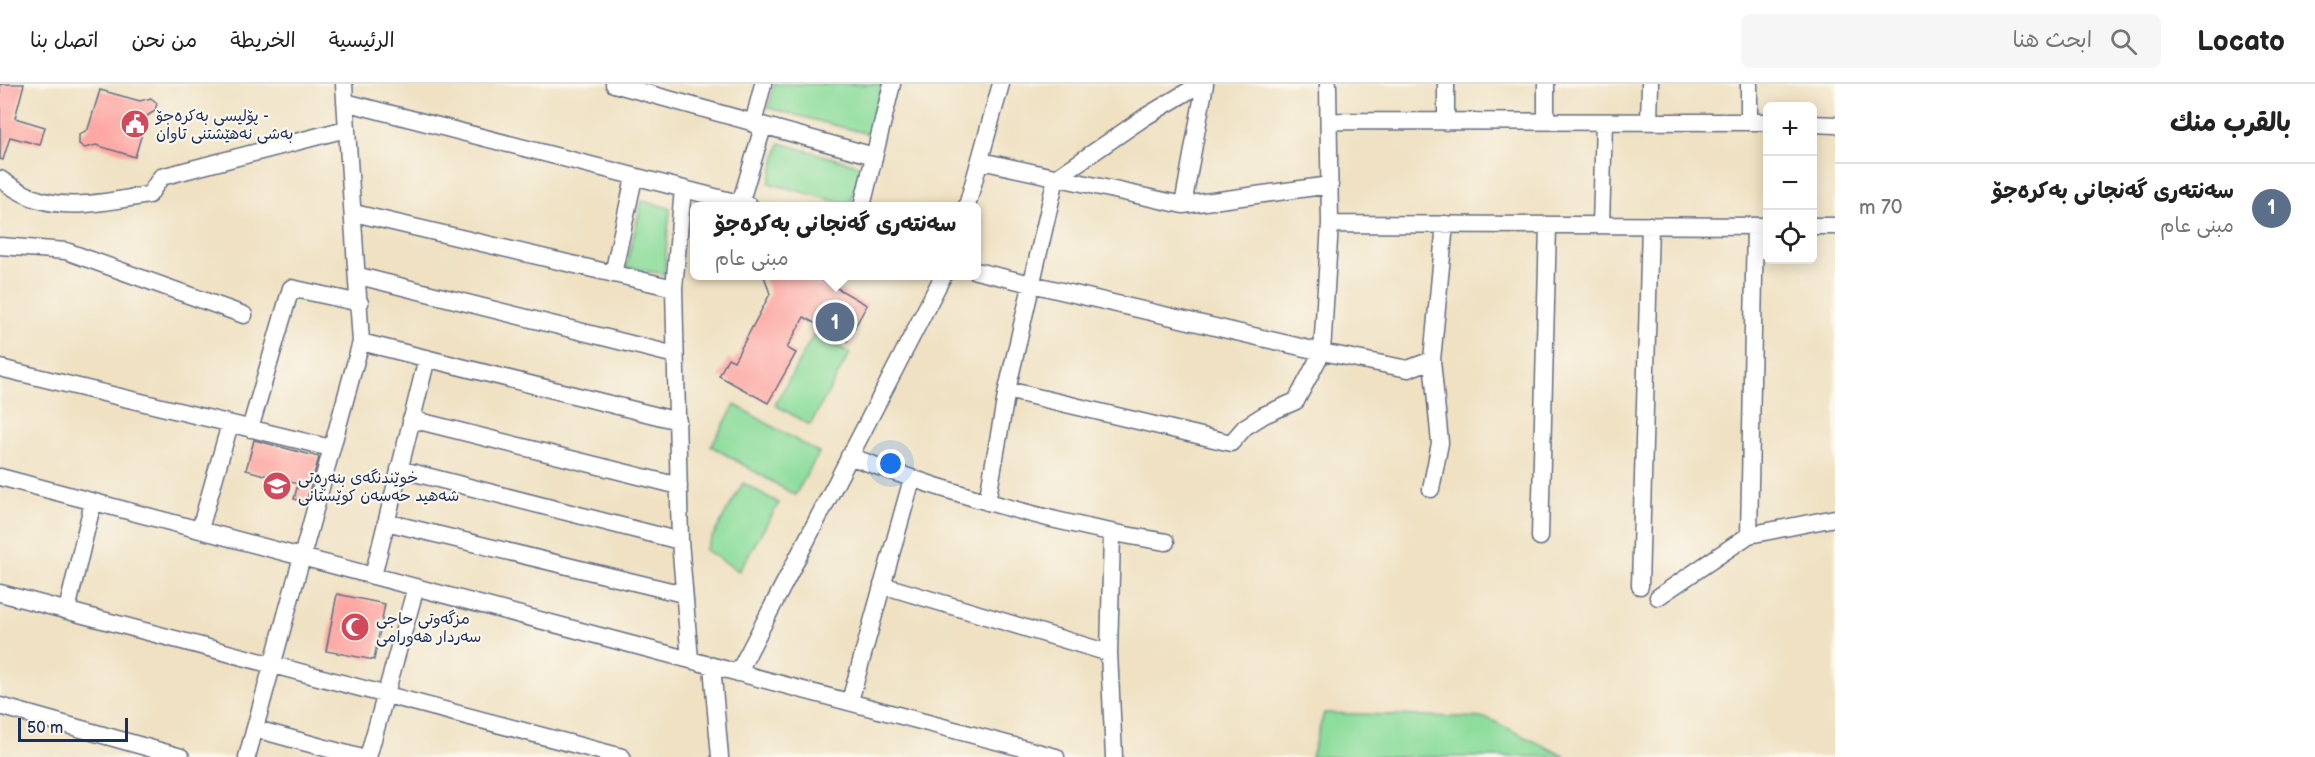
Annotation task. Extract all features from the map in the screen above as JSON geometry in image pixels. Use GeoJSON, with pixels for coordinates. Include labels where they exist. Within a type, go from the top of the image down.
{"type":"FeatureCollection","features":[{"type":"Feature","properties":{"kind":"street"},"geometry":{"type":"LineString","coordinates":[[247,757],[361,342],[359,276],[346,129],[345,84]]}},
{"type":"Feature","properties":{"kind":"street"},"geometry":{"type":"LineString","coordinates":[[614,84],[642,88],[758,125],[874,156]]}},
{"type":"Feature","properties":{"kind":"street"},"geometry":{"type":"LineString","coordinates":[[745,202],[763,84]]}},
{"type":"Feature","properties":{"kind":"street"},"geometry":{"type":"LineString","coordinates":[[863,202],[892,84]]}},
{"type":"Feature","properties":{"kind":"street"},"geometry":{"type":"LineString","coordinates":[[969,202],[1001,84]]}},
{"type":"Feature","properties":{"kind":"street"},"geometry":{"type":"LineString","coordinates":[[987,502],[1007,390],[1056,178],[1145,117],[1200,84]]}},
{"type":"Feature","properties":{"kind":"street"},"geometry":{"type":"LineString","coordinates":[[1183,205],[1205,84]]}},
{"type":"Feature","properties":{"kind":"street"},"geometry":{"type":"LineString","coordinates":[[1007,390],[1231,442],[1255,421],[1296,401],[1322,352],[1330,224],[1328,84]]}},
{"type":"Feature","properties":{"kind":"street"},"geometry":{"type":"LineString","coordinates":[[1446,84],[1446,122]]}},
{"type":"Feature","properties":{"kind":"street"},"geometry":{"type":"LineString","coordinates":[[1546,84],[1546,120]]}},
{"type":"Feature","properties":{"kind":"street"},"geometry":{"type":"LineString","coordinates":[[1649,122],[1650,84]]}},
{"type":"Feature","properties":{"kind":"street"},"geometry":{"type":"LineString","coordinates":[[1749,84],[1749,122]]}},
{"type":"Feature","properties":{"kind":"street"},"geometry":{"type":"LineString","coordinates":[[345,102],[733,202]]}},
{"type":"Feature","properties":{"kind":"street"},"geometry":{"type":"LineString","coordinates":[[1330,121],[1763,122]]}},
{"type":"Feature","properties":{"kind":"street"},"geometry":{"type":"LineString","coordinates":[[1601,225],[1604,122]]}},
{"type":"Feature","properties":{"kind":"street"},"geometry":{"type":"LineString","coordinates":[[1817,124],[1835,125]]}},
{"type":"Feature","properties":{"kind":"street"},"geometry":{"type":"LineString","coordinates":[[0,179],[36,199],[53,203],[75,204],[148,195],[161,177],[346,129]]}},
{"type":"Feature","properties":{"kind":"street"},"geometry":{"type":"LineString","coordinates":[[981,161],[1183,205],[1330,185]]}},
{"type":"Feature","properties":{"kind":"street"},"geometry":{"type":"LineString","coordinates":[[613,274],[634,178]]}},
{"type":"Feature","properties":{"kind":"street"},"geometry":{"type":"LineString","coordinates":[[683,189],[674,288],[680,541],[690,660]]}},
{"type":"Feature","properties":{"kind":"street"},"geometry":{"type":"LineString","coordinates":[[354,213],[674,288]]}},
{"type":"Feature","properties":{"kind":"street"},"geometry":{"type":"LineString","coordinates":[[1330,224],[1761,226],[1749,535]]}},
{"type":"Feature","properties":{"kind":"street"},"geometry":{"type":"LineString","coordinates":[[1431,489],[1440,443],[1432,360],[1445,224]]}},
{"type":"Feature","properties":{"kind":"street"},"geometry":{"type":"LineString","coordinates":[[1540,537],[1548,225]]}},
{"type":"Feature","properties":{"kind":"street"},"geometry":{"type":"LineString","coordinates":[[1640,586],[1650,225]]}},
{"type":"Feature","properties":{"kind":"street"},"geometry":{"type":"LineString","coordinates":[[1817,226],[1835,226]]}},
{"type":"Feature","properties":{"kind":"street"},"geometry":{"type":"LineString","coordinates":[[0,246],[66,251],[244,315]]}},
{"type":"Feature","properties":{"kind":"street"},"geometry":{"type":"LineString","coordinates":[[981,273],[1322,352],[1408,369],[1432,360]]}},
{"type":"Feature","properties":{"kind":"street"},"geometry":{"type":"LineString","coordinates":[[359,276],[675,355]]}},
{"type":"Feature","properties":{"kind":"street"},"geometry":{"type":"LineString","coordinates":[[738,673],[941,280]]}},
{"type":"Feature","properties":{"kind":"street"},"geometry":{"type":"LineString","coordinates":[[250,429],[291,288],[360,303]]}},
{"type":"Feature","properties":{"kind":"street"},"geometry":{"type":"LineString","coordinates":[[361,342],[678,421]]}},
{"type":"Feature","properties":{"kind":"street"},"geometry":{"type":"LineString","coordinates":[[373,576],[426,358]]}},
{"type":"Feature","properties":{"kind":"street"},"geometry":{"type":"LineString","coordinates":[[0,368],[331,448]]}},
{"type":"Feature","properties":{"kind":"street"},"geometry":{"type":"LineString","coordinates":[[411,419],[678,486]]}},
{"type":"Feature","properties":{"kind":"street"},"geometry":{"type":"LineString","coordinates":[[200,529],[230,424]]}},
{"type":"Feature","properties":{"kind":"street"},"geometry":{"type":"LineString","coordinates":[[849,456],[912,479],[987,502],[1112,534],[1166,542]]}},
{"type":"Feature","properties":{"kind":"street"},"geometry":{"type":"LineString","coordinates":[[399,469],[680,541]]}},
{"type":"Feature","properties":{"kind":"street"},"geometry":{"type":"LineString","coordinates":[[0,477],[850,701],[1025,753],[1056,757]]}},
{"type":"Feature","properties":{"kind":"street"},"geometry":{"type":"LineString","coordinates":[[850,701],[912,479]]}},
{"type":"Feature","properties":{"kind":"street"},"geometry":{"type":"LineString","coordinates":[[67,610],[93,502]]}},
{"type":"Feature","properties":{"kind":"street"},"geometry":{"type":"LineString","coordinates":[[1659,597],[1749,535],[1835,518]]}},
{"type":"Feature","properties":{"kind":"street"},"geometry":{"type":"LineString","coordinates":[[386,522],[683,594]]}},
{"type":"Feature","properties":{"kind":"street"},"geometry":{"type":"LineString","coordinates":[[1112,534],[1109,653],[1114,757]]}},
{"type":"Feature","properties":{"kind":"street"},"geometry":{"type":"LineString","coordinates":[[882,585],[1109,653]]}},
{"type":"Feature","properties":{"kind":"street"},"geometry":{"type":"LineString","coordinates":[[368,757],[416,587]]}},
{"type":"Feature","properties":{"kind":"street"},"geometry":{"type":"LineString","coordinates":[[0,592],[274,664],[589,752],[622,757]]}},
{"type":"Feature","properties":{"kind":"street"},"geometry":{"type":"LineString","coordinates":[[712,666],[720,757]]}},
{"type":"Feature","properties":{"kind":"street"},"geometry":{"type":"LineString","coordinates":[[0,706],[182,757]]}},
{"type":"Feature","properties":{"kind":"street"},"geometry":{"type":"LineString","coordinates":[[256,729],[358,757]]}},
{"type":"Feature","properties":{"kind":"green space"},"geometry":{"type":"Polygon","coordinates":[[[774,84],[882,84],[869,134],[768,108],[774,84]]]}},
{"type":"Feature","properties":{"kind":"green space"},"geometry":{"type":"Polygon","coordinates":[[[780,143],[861,166],[851,202],[839,202],[769,183],[780,143]]]}},
{"type":"Feature","properties":{"kind":"green space"},"geometry":{"type":"Polygon","coordinates":[[[642,201],[670,208],[664,274],[626,267],[642,201]]]}},
{"type":"Feature","properties":{"kind":"green space"},"geometry":{"type":"Polygon","coordinates":[[[814,334],[850,353],[810,425],[775,405],[814,334]]]}},
{"type":"Feature","properties":{"kind":"green space"},"geometry":{"type":"Polygon","coordinates":[[[735,405],[819,453],[795,495],[711,446],[735,405]]]}},
{"type":"Feature","properties":{"kind":"green space"},"geometry":{"type":"Polygon","coordinates":[[[743,483],[779,503],[739,571],[705,550],[743,483]]]}},
{"type":"Feature","properties":{"kind":"green space"},"geometry":{"type":"Polygon","coordinates":[[[1324,713],[1487,718],[1566,757],[1311,757],[1324,713]]]}},
{"type":"Feature","properties":{"kind":"building"},"geometry":{"type":"Polygon","coordinates":[[[0,84],[24,84],[15,118],[45,127],[40,145],[10,137],[3,160],[0,159],[0,84]]]}},
{"type":"Feature","properties":{"kind":"building","name":"پۆلیسی بەکرەجۆ - بەشی نەهێشتنی تاوان"},"geometry":{"type":"Polygon","coordinates":[[[100,90],[140,101],[151,98],[157,103],[155,111],[147,116],[135,157],[96,145],[85,148],[79,144],[79,135],[88,129],[100,90]]]}},
{"type":"Feature","properties":{"kind":"building"},"geometry":{"type":"Polygon","coordinates":[[[765,280],[823,280],[867,305],[847,341],[804,317],[787,348],[796,353],[768,403],[719,376],[728,358],[734,361],[770,294],[765,280]]]}},
{"type":"Feature","properties":{"kind":"building"},"geometry":{"type":"Polygon","coordinates":[[[254,440],[319,457],[306,502],[294,499],[298,484],[246,470],[254,440]]]}},
{"type":"Feature","properties":{"kind":"building","name":"مزگەوتی حاجی سەردار هەورامی"},"geometry":{"type":"Polygon","coordinates":[[[337,594],[385,604],[374,660],[326,651],[337,594]]]}},
{"type":"Feature","properties":{"kind":"place","name":"پۆلیسی بەکرەجۆ - بەشی نەهێشتنی تاوان"},"geometry":{"type":"Point","coordinates":[135,124]}},
{"type":"Feature","properties":{"kind":"place","name":"سەنتەری گەنجانی بەکرەجۆ"},"geometry":{"type":"Point","coordinates":[835,322]}},
{"type":"Feature","properties":{"kind":"place","name":"خوێندنگەی بنەڕەتی شەهید حەسەن کوێستانی"},"geometry":{"type":"Point","coordinates":[277,486]}},
{"type":"Feature","properties":{"kind":"place","name":"مزگەوتی حاجی سەردار هەورامی"},"geometry":{"type":"Point","coordinates":[355,627]}}]}
